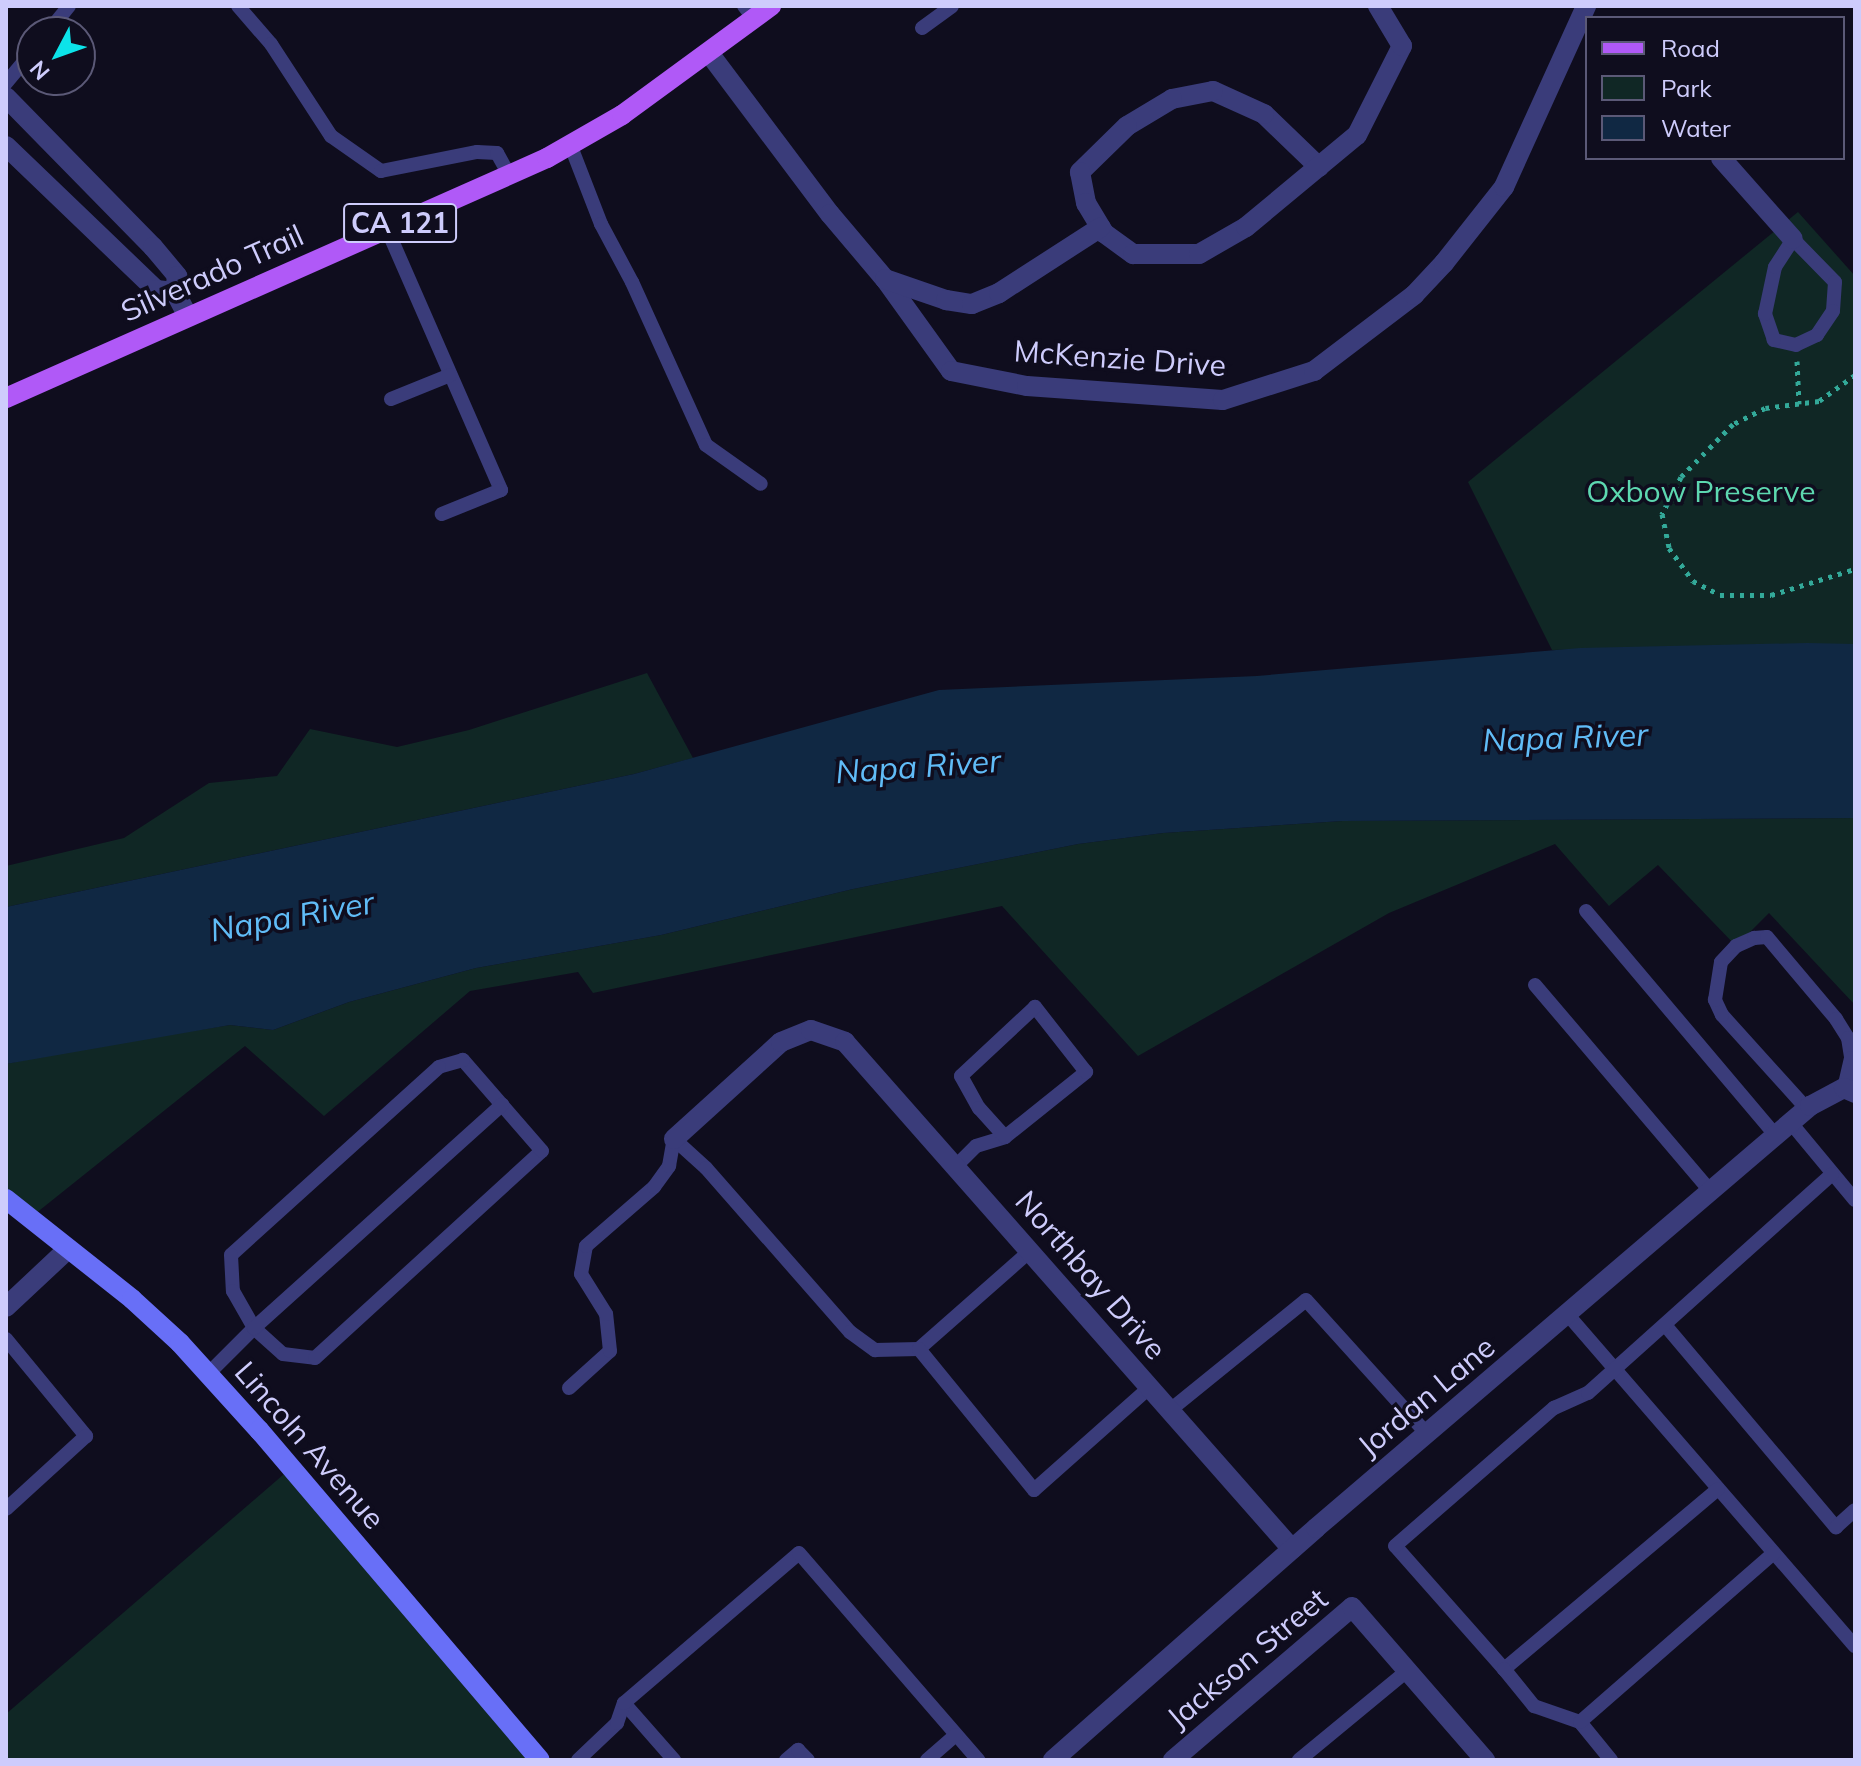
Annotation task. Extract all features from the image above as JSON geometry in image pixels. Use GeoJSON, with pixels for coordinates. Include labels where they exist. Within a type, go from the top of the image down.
{"type":"FeatureCollection","features":[{"type":"Feature","properties":{"kind":"main road","name":"Silverado Trail"},"geometry":{"type":"LineString","coordinates":[[6,398],[509,175],[570,144],[622,115],[709,53],[756,10]]}},
{"type":"Feature","properties":{"kind":"main road","name":"Lincoln Avenue"},"geometry":{"type":"LineString","coordinates":[[6,1199],[132,1299],[209,1373],[540,1760]]}},
{"type":"Feature","properties":{"kind":"street"},"geometry":{"type":"LineString","coordinates":[[1319,167],[1264,114],[1213,91],[1172,99],[1127,126],[1080,172],[1086,203],[1101,227],[1133,254],[1199,254],[1246,227],[1319,167],[1357,135],[1402,46],[1378,6]]}},
{"type":"Feature","properties":{"kind":"street","name":"McKenzie Drive"},"geometry":{"type":"LineString","coordinates":[[709,53],[830,214],[885,279],[951,371],[1027,386],[1223,400],[1314,371],[1414,295],[1504,187],[1586,6]]}},
{"type":"Feature","properties":{"kind":"street"},"geometry":{"type":"LineString","coordinates":[[6,97],[153,247],[177,276],[175,292],[188,316]]}},
{"type":"Feature","properties":{"kind":"street"},"geometry":{"type":"LineString","coordinates":[[6,146],[156,290],[175,292]]}},
{"type":"Feature","properties":{"kind":"street"},"geometry":{"type":"LineString","coordinates":[[1723,160],[1793,239]]}},
{"type":"Feature","properties":{"kind":"street"},"geometry":{"type":"LineString","coordinates":[[885,279],[946,300],[972,304],[999,293],[1101,227]]}},
{"type":"Feature","properties":{"kind":"street","name":"Northbay Drive"},"geometry":{"type":"LineString","coordinates":[[674,1139],[781,1042],[811,1030],[845,1042],[1292,1549]]}},
{"type":"Feature","properties":{"kind":"street","name":"Jordan Lane"},"geometry":{"type":"LineString","coordinates":[[1053,1760],[1292,1549],[1807,1109],[1850,1090]]}},
{"type":"Feature","properties":{"kind":"street"},"geometry":{"type":"LineString","coordinates":[[6,1307],[68,1249]]}},
{"type":"Feature","properties":{"kind":"street","name":"Jackson Street"},"geometry":{"type":"LineString","coordinates":[[1173,1760],[1352,1607],[1485,1760]]}},
{"type":"Feature","properties":{"kind":"lane"},"geometry":{"type":"LineString","coordinates":[[238,6],[271,44],[331,136],[381,171],[477,152],[497,153],[509,175]]}},
{"type":"Feature","properties":{"kind":"lane"},"geometry":{"type":"LineString","coordinates":[[922,28],[952,6]]}},
{"type":"Feature","properties":{"kind":"lane"},"geometry":{"type":"LineString","coordinates":[[570,144],[601,224],[632,282],[706,445],[761,484]]}},
{"type":"Feature","properties":{"kind":"lane"},"geometry":{"type":"LineString","coordinates":[[387,229],[501,490],[442,514]]}},
{"type":"Feature","properties":{"kind":"lane"},"geometry":{"type":"LineString","coordinates":[[1793,239],[1835,282],[1833,311],[1817,335],[1796,345],[1774,340],[1765,314],[1775,267],[1793,239]]}},
{"type":"Feature","properties":{"kind":"lane"},"geometry":{"type":"LineString","coordinates":[[391,399],[450,375]]}},
{"type":"Feature","properties":{"kind":"lane"},"geometry":{"type":"LineString","coordinates":[[1586,911],[1783,1130],[1832,1174],[1855,1200]]}},
{"type":"Feature","properties":{"kind":"lane"},"geometry":{"type":"LineString","coordinates":[[1807,1109],[1722,1015],[1715,1000],[1716,978],[1721,962],[1736,946],[1754,938],[1767,937],[1836,1019],[1848,1038],[1850,1090]]}},
{"type":"Feature","properties":{"kind":"lane"},"geometry":{"type":"LineString","coordinates":[[1535,985],[1711,1192]]}},
{"type":"Feature","properties":{"kind":"lane"},"geometry":{"type":"LineString","coordinates":[[956,1166],[976,1146],[1005,1137],[1086,1072],[1035,1007],[961,1076],[979,1108],[1005,1137]]}},
{"type":"Feature","properties":{"kind":"lane"},"geometry":{"type":"LineString","coordinates":[[463,1060],[542,1151],[315,1358],[283,1354],[254,1328],[233,1291],[231,1255],[427,1077],[439,1067],[463,1060]]}},
{"type":"Feature","properties":{"kind":"lane"},"geometry":{"type":"LineString","coordinates":[[209,1373],[254,1328],[502,1105]]}},
{"type":"Feature","properties":{"kind":"lane"},"geometry":{"type":"LineString","coordinates":[[674,1139],[706,1168],[850,1332],[875,1350],[919,1349],[1030,1251]]}},
{"type":"Feature","properties":{"kind":"lane"},"geometry":{"type":"LineString","coordinates":[[569,1388],[610,1351],[606,1314],[581,1274],[586,1246],[654,1187],[669,1166],[674,1139]]}},
{"type":"Feature","properties":{"kind":"lane"},"geometry":{"type":"LineString","coordinates":[[1611,1760],[1580,1722],[1534,1706],[1395,1546],[1554,1408],[1588,1393],[1832,1174]]}},
{"type":"Feature","properties":{"kind":"lane"},"geometry":{"type":"LineString","coordinates":[[1169,1411],[1306,1300],[1427,1434]]}},
{"type":"Feature","properties":{"kind":"lane"},"geometry":{"type":"LineString","coordinates":[[1568,1315],[1855,1646]]}},
{"type":"Feature","properties":{"kind":"lane"},"geometry":{"type":"LineString","coordinates":[[1665,1325],[1836,1527],[1855,1510]]}},
{"type":"Feature","properties":{"kind":"lane"},"geometry":{"type":"LineString","coordinates":[[6,1339],[86,1436],[6,1509]]}},
{"type":"Feature","properties":{"kind":"lane"},"geometry":{"type":"LineString","coordinates":[[919,1349],[1034,1490],[1149,1388]]}},
{"type":"Feature","properties":{"kind":"lane"},"geometry":{"type":"LineString","coordinates":[[1504,1669],[1718,1489]]}},
{"type":"Feature","properties":{"kind":"lane"},"geometry":{"type":"LineString","coordinates":[[578,1760],[617,1723],[624,1703],[799,1553],[978,1760]]}},
{"type":"Feature","properties":{"kind":"lane"},"geometry":{"type":"LineString","coordinates":[[1580,1722],[1774,1553]]}},
{"type":"Feature","properties":{"kind":"lane"},"geometry":{"type":"LineString","coordinates":[[1299,1760],[1407,1671]]}},
{"type":"Feature","properties":{"kind":"lane"},"geometry":{"type":"LineString","coordinates":[[624,1703],[674,1760]]}},
{"type":"Feature","properties":{"kind":"lane"},"geometry":{"type":"LineString","coordinates":[[927,1760],[956,1735]]}},
{"type":"Feature","properties":{"kind":"lane"},"geometry":{"type":"LineString","coordinates":[[786,1760],[798,1750],[808,1760]]}},
{"type":"Feature","properties":{"kind":"path"},"geometry":{"type":"LineString","coordinates":[[1796,345],[1799,404]]}},
{"type":"Feature","properties":{"kind":"path"},"geometry":{"type":"LineString","coordinates":[[1855,375],[1819,401],[1765,408],[1733,424],[1681,477],[1662,514],[1669,548],[1693,581],[1720,595],[1771,595],[1855,569]]}},
{"type":"Feature","properties":{"kind":"green space","name":"Oxbow Preserve"},"geometry":{"type":"Polygon","coordinates":[[[1798,212],[1855,276],[1855,644],[1552,650],[1468,482],[1798,212]]]}},
{"type":"Feature","properties":{"kind":"green space"},"geometry":{"type":"Polygon","coordinates":[[[647,673],[693,758],[634,774],[6,907],[6,866],[124,838],[209,783],[277,776],[310,729],[397,747],[469,730],[647,673]]]}},
{"type":"Feature","properties":{"kind":"green space"},"geometry":{"type":"Polygon","coordinates":[[[1855,818],[1855,1005],[1769,913],[1736,946],[1658,865],[1609,906],[1555,844],[1389,913],[1138,1056],[1002,906],[593,993],[578,972],[470,991],[324,1116],[245,1046],[30,1218],[6,1199],[6,1064],[72,1050],[230,1025],[273,1030],[349,1002],[476,968],[661,935],[853,889],[1078,844],[1163,833],[1342,821],[1855,818]]]}},
{"type":"Feature","properties":{"kind":"green space"},"geometry":{"type":"Polygon","coordinates":[[[291,1468],[540,1760],[6,1760],[6,1714],[291,1468]]]}},
{"type":"Feature","properties":{"kind":"water","name":"Napa River"},"geometry":{"type":"Polygon","coordinates":[[[1855,644],[1855,818],[1342,821],[1163,833],[1078,844],[853,889],[661,935],[476,968],[349,1002],[273,1030],[230,1025],[6,1064],[6,907],[634,774],[939,690],[1257,676],[1580,648],[1855,644]]]}}]}
